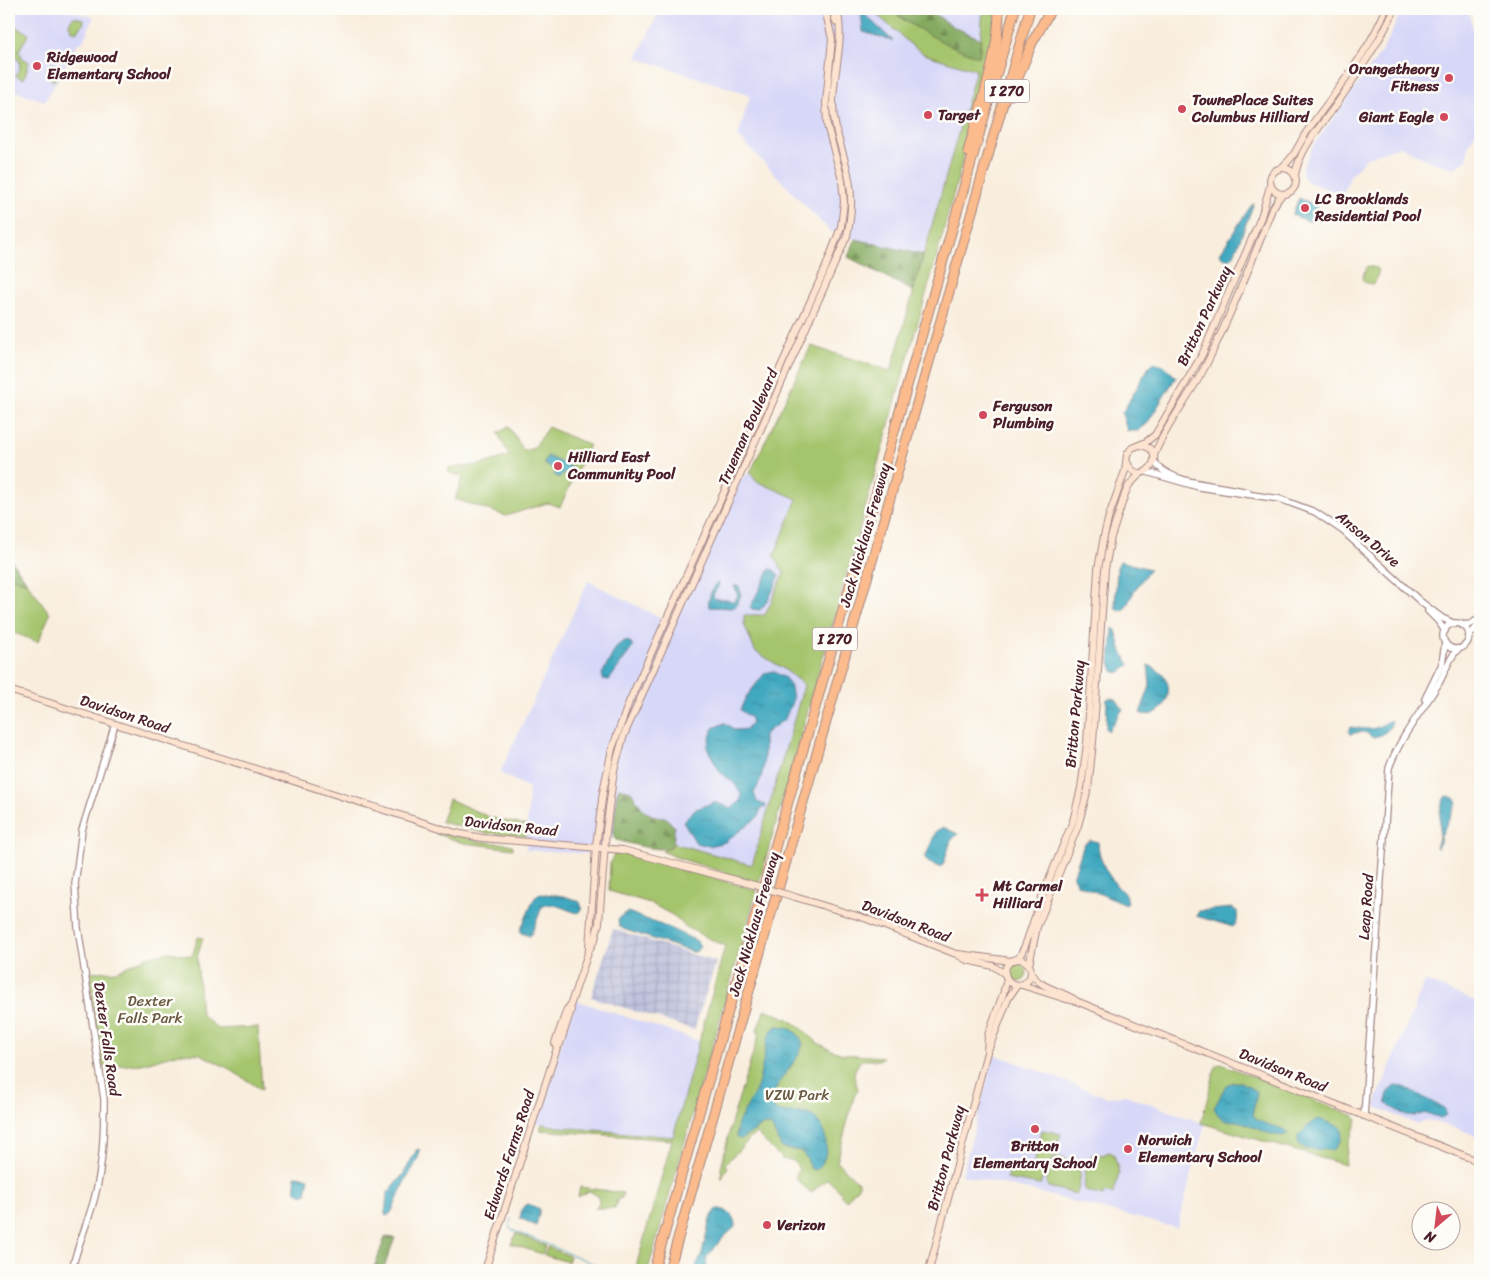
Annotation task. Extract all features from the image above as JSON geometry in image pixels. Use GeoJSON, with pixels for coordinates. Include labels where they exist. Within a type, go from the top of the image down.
{"type":"FeatureCollection","features":[{"type":"Feature","properties":{"kind":"highway"},"geometry":{"type":"LineString","coordinates":[[948,242],[961,181],[995,53],[999,28],[999,9]]}},
{"type":"Feature","properties":{"kind":"highway","name":"Jack Nicklaus Freeway"},"geometry":{"type":"LineString","coordinates":[[654,1270],[1015,9]]}},
{"type":"Feature","properties":{"kind":"highway","name":"Jack Nicklaus Freeway"},"geometry":{"type":"LineString","coordinates":[[669,1270],[1030,9]]}},
{"type":"Feature","properties":{"kind":"highway"},"geometry":{"type":"LineString","coordinates":[[983,173],[1036,32],[1051,9]]}},
{"type":"Feature","properties":{"kind":"main road","name":"Trueman Boulevard"},"geometry":{"type":"LineString","coordinates":[[596,846],[608,766],[617,732],[816,290],[841,227],[844,202],[842,180],[827,125],[826,103],[832,39],[825,9]]}},
{"type":"Feature","properties":{"kind":"main road"},"geometry":{"type":"LineString","coordinates":[[832,9],[839,28]]}},
{"type":"Feature","properties":{"kind":"main road","name":"Trueman Boulevard"},"geometry":{"type":"LineString","coordinates":[[604,847],[614,770],[624,735],[847,236],[852,202],[851,190],[836,134],[833,113],[839,28],[837,9]]}},
{"type":"Feature","properties":{"kind":"main road"},"geometry":{"type":"LineString","coordinates":[[1386,9],[1364,52],[1308,130],[1294,156],[1272,173],[1269,181],[1270,186],[1277,193],[1283,194],[1294,188],[1295,175],[1302,154],[1364,65],[1394,9]]}},
{"type":"Feature","properties":{"kind":"main road"},"geometry":{"type":"LineString","coordinates":[[1282,167],[1290,169],[1295,175]]}},
{"type":"Feature","properties":{"kind":"main road","name":"Britton Parkway"},"geometry":{"type":"LineString","coordinates":[[1140,445],[1149,441],[1155,435],[1202,355],[1261,217],[1270,186]]}},
{"type":"Feature","properties":{"kind":"main road","name":"Britton Parkway"},"geometry":{"type":"LineString","coordinates":[[1154,458],[1160,440],[1205,366],[1230,312],[1272,209],[1283,194]]}},
{"type":"Feature","properties":{"kind":"main road"},"geometry":{"type":"LineString","coordinates":[[1140,445],[1149,448],[1154,458],[1152,467],[1144,472],[1132,470],[1127,462],[1130,451],[1140,445]]}},
{"type":"Feature","properties":{"kind":"main road","name":"Britton Parkway"},"geometry":{"type":"LineString","coordinates":[[1015,960],[1025,946],[1034,917],[1072,823],[1081,788],[1087,744],[1098,569],[1109,516],[1126,471],[1127,462]]}},
{"type":"Feature","properties":{"kind":"main road","name":"Britton Parkway"},"geometry":{"type":"LineString","coordinates":[[1029,965],[1037,928],[1079,822],[1088,789],[1094,742],[1105,569],[1111,537],[1124,494],[1129,484],[1144,472]]}},
{"type":"Feature","properties":{"kind":"main road","name":"Davidson Road"},"geometry":{"type":"LineString","coordinates":[[9,690],[465,835],[604,847],[650,856],[795,897],[867,919],[967,960],[993,966],[1006,976]]}},
{"type":"Feature","properties":{"kind":"main road","name":"Edwards Farms Road"},"geometry":{"type":"LineString","coordinates":[[589,950],[596,846]]}},
{"type":"Feature","properties":{"kind":"main road","name":"Edwards Farms Road"},"geometry":{"type":"LineString","coordinates":[[485,1270],[556,1048],[555,1043],[589,950],[595,939],[599,923],[604,847]]}},
{"type":"Feature","properties":{"kind":"main road","name":"Davidson Road"},"geometry":{"type":"LineString","coordinates":[[956,954],[1015,960]]}},
{"type":"Feature","properties":{"kind":"main road"},"geometry":{"type":"LineString","coordinates":[[1015,960],[1026,962],[1029,965],[1031,973],[1028,980],[1020,985],[1009,982],[1006,976],[1007,965],[1015,960]]}},
{"type":"Feature","properties":{"kind":"main road","name":"Davidson Road"},"geometry":{"type":"LineString","coordinates":[[1031,973],[1039,983],[1076,1001]]}},
{"type":"Feature","properties":{"kind":"main road","name":"Britton Parkway"},"geometry":{"type":"LineString","coordinates":[[929,1270],[987,1052],[988,1035],[1003,994],[1006,976]]}},
{"type":"Feature","properties":{"kind":"main road","name":"Davidson Road"},"geometry":{"type":"LineString","coordinates":[[1020,985],[1076,1001],[1480,1162]]}},
{"type":"Feature","properties":{"kind":"main road","name":"Britton Parkway"},"geometry":{"type":"LineString","coordinates":[[987,1052],[1008,999],[1020,985]]}},
{"type":"Feature","properties":{"kind":"street","name":"Anson Drive"},"geometry":{"type":"LineString","coordinates":[[1154,458],[1162,470],[1178,477],[1296,504],[1331,522],[1358,543],[1421,602],[1442,618],[1455,624]]}},
{"type":"Feature","properties":{"kind":"street","name":"Anson Drive"},"geometry":{"type":"LineString","coordinates":[[1144,472],[1199,487],[1265,496]]}},
{"type":"Feature","properties":{"kind":"street","name":"Anson Drive"},"geometry":{"type":"LineString","coordinates":[[1421,602],[1445,631]]}},
{"type":"Feature","properties":{"kind":"street"},"geometry":{"type":"LineString","coordinates":[[1480,618],[1471,624],[1449,626],[1445,631],[1445,641],[1450,647],[1458,649],[1466,645],[1469,636],[1480,623]]}},
{"type":"Feature","properties":{"kind":"street"},"geometry":{"type":"LineString","coordinates":[[1462,625],[1467,630],[1469,636]]}},
{"type":"Feature","properties":{"kind":"street","name":"Leap Road"},"geometry":{"type":"LineString","coordinates":[[1422,708],[1442,664],[1445,641]]}},
{"type":"Feature","properties":{"kind":"street","name":"Leap Road"},"geometry":{"type":"LineString","coordinates":[[1364,1116],[1389,768],[1395,754],[1440,680],[1453,654],[1458,649]]}},
{"type":"Feature","properties":{"kind":"street","name":"Dexter Falls Road"},"geometry":{"type":"LineString","coordinates":[[72,1270],[96,1191],[102,1157],[104,1130],[104,1099],[77,917],[76,872],[82,830],[115,724]]}},
{"type":"Feature","properties":{"kind":"shaded area","name":"Ridgewood Elementary School"},"geometry":{"type":"Polygon","coordinates":[[[9,9],[64,9],[94,17],[82,43],[78,43],[45,101],[9,89],[9,9]]]}},
{"type":"Feature","properties":{"kind":"shaded area"},"geometry":{"type":"Polygon","coordinates":[[[660,9],[983,9],[976,70],[923,255],[830,231],[738,136],[750,95],[637,58],[660,9]]]}},
{"type":"Feature","properties":{"kind":"shaded area"},"geometry":{"type":"Polygon","coordinates":[[[1402,9],[1469,9],[1480,72],[1480,124],[1469,144],[1467,160],[1455,168],[1431,162],[1400,146],[1370,156],[1362,162],[1350,176],[1343,195],[1308,182],[1302,175],[1303,166],[1314,144],[1380,54],[1402,9]]]}},
{"type":"Feature","properties":{"kind":"shaded area"},"geometry":{"type":"Polygon","coordinates":[[[750,473],[756,481],[797,499],[774,556],[785,573],[765,615],[744,615],[784,669],[804,685],[752,865],[673,843],[674,827],[644,811],[631,791],[617,793],[613,837],[594,854],[526,850],[529,788],[500,773],[588,581],[669,622],[736,480],[750,473]]]}},
{"type":"Feature","properties":{"kind":"shaded area"},"geometry":{"type":"Polygon","coordinates":[[[613,929],[716,962],[694,1030],[591,997],[613,929]]]}},
{"type":"Feature","properties":{"kind":"shaded area"},"geometry":{"type":"Polygon","coordinates":[[[1425,981],[1480,1003],[1480,1140],[1472,1134],[1427,1120],[1416,1124],[1374,1106],[1425,981]]]}},
{"type":"Feature","properties":{"kind":"shaded area"},"geometry":{"type":"Polygon","coordinates":[[[575,1000],[699,1041],[673,1137],[560,1127],[536,1123],[575,1000]]]}},
{"type":"Feature","properties":{"kind":"shaded area","name":"Norwich Elementary School"},"geometry":{"type":"Polygon","coordinates":[[[994,1054],[1106,1097],[1125,1095],[1205,1124],[1177,1228],[962,1175],[994,1054]]]}},
{"type":"Feature","properties":{"kind":"green space"},"geometry":{"type":"Polygon","coordinates":[[[871,9],[889,9],[908,23],[979,57],[983,9],[996,9],[994,45],[936,259],[759,883],[678,858],[662,851],[670,848],[673,843],[752,865],[804,685],[784,669],[755,651],[744,624],[744,615],[765,615],[784,573],[774,556],[797,499],[756,481],[750,473],[811,346],[891,371],[976,70],[924,54],[871,9]]]}},
{"type":"Feature","properties":{"kind":"green space"},"geometry":{"type":"Polygon","coordinates":[[[889,9],[927,9],[954,27],[981,39],[979,57],[955,48],[932,36],[889,9]]]}},
{"type":"Feature","properties":{"kind":"green space"},"geometry":{"type":"Polygon","coordinates":[[[72,18],[83,19],[84,23],[76,32],[71,30],[69,24],[72,18]]]}},
{"type":"Feature","properties":{"kind":"green space"},"geometry":{"type":"Polygon","coordinates":[[[15,26],[29,34],[18,52],[22,55],[21,57],[29,62],[24,79],[16,76],[20,67],[19,60],[14,57],[9,69],[9,35],[15,26]]]}},
{"type":"Feature","properties":{"kind":"green space"},"geometry":{"type":"Polygon","coordinates":[[[53,63],[60,68],[58,76],[54,81],[47,72],[48,66],[53,63]]]}},
{"type":"Feature","properties":{"kind":"green space"},"geometry":{"type":"Polygon","coordinates":[[[855,239],[923,255],[913,291],[848,257],[855,239]]]}},
{"type":"Feature","properties":{"kind":"green space"},"geometry":{"type":"Polygon","coordinates":[[[1367,266],[1379,270],[1375,283],[1364,282],[1362,278],[1367,266]]]}},
{"type":"Feature","properties":{"kind":"green space"},"geometry":{"type":"Polygon","coordinates":[[[509,427],[524,451],[534,448],[548,427],[589,445],[560,507],[547,503],[506,516],[455,499],[463,477],[448,472],[449,468],[479,465],[509,456],[498,433],[509,427]]]}},
{"type":"Feature","properties":{"kind":"green space"},"geometry":{"type":"Polygon","coordinates":[[[9,557],[50,614],[38,642],[9,631],[9,557]]]}},
{"type":"Feature","properties":{"kind":"green space"},"geometry":{"type":"Polygon","coordinates":[[[9,557],[27,583],[9,577],[9,557]]]}},
{"type":"Feature","properties":{"kind":"green space"},"geometry":{"type":"Polygon","coordinates":[[[619,788],[631,791],[644,810],[658,817],[665,817],[674,826],[673,843],[670,847],[664,849],[647,848],[616,840],[613,837],[619,788]]]}},
{"type":"Feature","properties":{"kind":"green space"},"geometry":{"type":"Polygon","coordinates":[[[449,799],[489,817],[527,826],[526,836],[485,833],[441,822],[449,799]]]}},
{"type":"Feature","properties":{"kind":"green space"},"geometry":{"type":"Polygon","coordinates":[[[437,831],[478,841],[509,844],[513,846],[513,849],[464,843],[436,834],[437,831]]]}},
{"type":"Feature","properties":{"kind":"green space"},"geometry":{"type":"Polygon","coordinates":[[[619,852],[757,890],[648,1270],[635,1270],[672,1140],[540,1130],[542,1124],[673,1137],[725,946],[687,928],[674,916],[650,903],[609,891],[610,863],[614,854],[619,852]]]}},
{"type":"Feature","properties":{"kind":"green space","name":"Dexter Falls Park"},"geometry":{"type":"Polygon","coordinates":[[[198,937],[203,938],[197,958],[201,1014],[218,1029],[258,1027],[262,1090],[226,1067],[200,1054],[180,1053],[142,1064],[102,1067],[88,972],[117,971],[149,956],[170,952],[192,956],[198,937]]]}},
{"type":"Feature","properties":{"kind":"green space"},"geometry":{"type":"Polygon","coordinates":[[[1018,964],[1024,967],[1027,973],[1024,979],[1018,982],[1012,979],[1009,973],[1012,967],[1018,964]]]}},
{"type":"Feature","properties":{"kind":"green space","name":"VZW Park"},"geometry":{"type":"Polygon","coordinates":[[[765,1009],[788,1019],[818,1043],[831,1050],[843,1054],[883,1057],[880,1060],[861,1060],[855,1072],[858,1089],[854,1097],[837,1162],[860,1184],[846,1201],[840,1195],[842,1193],[827,1179],[811,1193],[795,1178],[799,1169],[794,1163],[791,1160],[783,1160],[756,1133],[725,1164],[728,1168],[722,1179],[721,1168],[732,1120],[759,1034],[757,1030],[765,1009]]]}},
{"type":"Feature","properties":{"kind":"green space"},"geometry":{"type":"Polygon","coordinates":[[[1221,1064],[1355,1116],[1357,1121],[1348,1145],[1345,1165],[1201,1123],[1215,1069],[1217,1065],[1221,1064]]]}},
{"type":"Feature","properties":{"kind":"green space"},"geometry":{"type":"Polygon","coordinates":[[[1042,1130],[1061,1134],[1052,1162],[1049,1163],[1040,1185],[1006,1179],[1010,1167],[1032,1172],[1042,1130]]]}},
{"type":"Feature","properties":{"kind":"green space"},"geometry":{"type":"Polygon","coordinates":[[[1109,1152],[1114,1154],[1119,1173],[1113,1194],[1104,1192],[1103,1196],[1085,1191],[1084,1181],[1091,1156],[1094,1153],[1102,1155],[1109,1152]]]}},
{"type":"Feature","properties":{"kind":"green space"},"geometry":{"type":"Polygon","coordinates":[[[1056,1156],[1072,1162],[1079,1169],[1080,1179],[1077,1194],[1048,1187],[1046,1182],[1056,1156]]]}},
{"type":"Feature","properties":{"kind":"green space"},"geometry":{"type":"Polygon","coordinates":[[[580,1187],[623,1193],[621,1199],[618,1198],[615,1208],[595,1208],[599,1203],[598,1196],[589,1191],[578,1197],[580,1187]]]}},
{"type":"Feature","properties":{"kind":"green space"},"geometry":{"type":"Polygon","coordinates":[[[516,1233],[546,1246],[542,1254],[511,1244],[516,1233]]]}},
{"type":"Feature","properties":{"kind":"green space"},"geometry":{"type":"Polygon","coordinates":[[[385,1237],[395,1238],[383,1270],[373,1270],[385,1237]]]}},
{"type":"Feature","properties":{"kind":"green space"},"geometry":{"type":"Polygon","coordinates":[[[548,1247],[570,1256],[568,1262],[544,1255],[548,1247]]]}},
{"type":"Feature","properties":{"kind":"water"},"geometry":{"type":"Polygon","coordinates":[[[861,11],[893,41],[863,32],[861,11]]]}},
{"type":"Feature","properties":{"kind":"water","name":"LC Brooklands Residential Pool"},"geometry":{"type":"Polygon","coordinates":[[[1299,198],[1317,206],[1311,222],[1292,215],[1299,198]]]}},
{"type":"Feature","properties":{"kind":"water"},"geometry":{"type":"Polygon","coordinates":[[[1254,203],[1234,255],[1226,259],[1222,257],[1220,253],[1254,203]]]}},
{"type":"Feature","properties":{"kind":"water"},"geometry":{"type":"Polygon","coordinates":[[[1154,363],[1163,365],[1176,377],[1147,424],[1138,431],[1127,431],[1122,413],[1150,365],[1154,363]]]}},
{"type":"Feature","properties":{"kind":"water","name":"Hilliard East Community Pool"},"geometry":{"type":"Polygon","coordinates":[[[547,456],[573,468],[569,476],[563,473],[560,478],[554,475],[556,470],[544,464],[547,456]]]}},
{"type":"Feature","properties":{"kind":"water"},"geometry":{"type":"Polygon","coordinates":[[[1120,561],[1150,569],[1122,611],[1116,609],[1115,606],[1117,567],[1120,561]]]}},
{"type":"Feature","properties":{"kind":"water"},"geometry":{"type":"Polygon","coordinates":[[[770,569],[779,575],[774,589],[760,610],[752,609],[750,607],[770,569]]]}},
{"type":"Feature","properties":{"kind":"water"},"geometry":{"type":"Polygon","coordinates":[[[718,582],[719,585],[713,596],[716,599],[726,599],[734,602],[738,595],[734,586],[739,586],[741,595],[736,606],[731,608],[709,607],[711,593],[718,582]]]}},
{"type":"Feature","properties":{"kind":"water"},"geometry":{"type":"Polygon","coordinates":[[[1113,628],[1116,630],[1122,652],[1130,665],[1118,673],[1113,671],[1110,662],[1113,628]]]}},
{"type":"Feature","properties":{"kind":"water"},"geometry":{"type":"Polygon","coordinates":[[[624,641],[630,642],[633,647],[609,680],[603,679],[602,674],[617,646],[624,641]]]}},
{"type":"Feature","properties":{"kind":"water"},"geometry":{"type":"Polygon","coordinates":[[[1148,665],[1160,672],[1166,680],[1168,689],[1167,698],[1163,706],[1157,712],[1149,715],[1140,713],[1150,686],[1148,665]]]}},
{"type":"Feature","properties":{"kind":"water"},"geometry":{"type":"Polygon","coordinates":[[[773,671],[785,678],[791,687],[793,699],[785,719],[764,734],[764,757],[761,779],[754,793],[757,802],[766,805],[766,807],[761,808],[758,817],[725,842],[709,846],[696,843],[683,821],[694,810],[714,802],[731,808],[740,802],[742,795],[734,783],[720,772],[707,748],[713,728],[725,723],[735,730],[747,729],[752,723],[750,717],[740,710],[746,697],[765,673],[773,671]]]}},
{"type":"Feature","properties":{"kind":"water"},"geometry":{"type":"Polygon","coordinates":[[[1107,699],[1116,699],[1123,709],[1108,731],[1106,729],[1107,699]]]}},
{"type":"Feature","properties":{"kind":"water"},"geometry":{"type":"Polygon","coordinates":[[[1388,721],[1392,721],[1387,730],[1382,735],[1375,737],[1371,737],[1364,732],[1351,734],[1348,730],[1351,727],[1366,729],[1379,727],[1388,721]]]}},
{"type":"Feature","properties":{"kind":"water"},"geometry":{"type":"Polygon","coordinates":[[[1449,796],[1456,799],[1457,803],[1440,838],[1438,849],[1436,847],[1439,835],[1440,809],[1445,797],[1449,796]]]}},
{"type":"Feature","properties":{"kind":"water"},"geometry":{"type":"Polygon","coordinates":[[[943,827],[958,834],[951,841],[943,865],[940,867],[929,863],[925,858],[936,831],[943,827]]]}},
{"type":"Feature","properties":{"kind":"water"},"geometry":{"type":"Polygon","coordinates":[[[1090,840],[1098,842],[1106,871],[1125,895],[1128,902],[1126,905],[1077,884],[1073,877],[1084,844],[1090,840]]]}},
{"type":"Feature","properties":{"kind":"water"},"geometry":{"type":"Polygon","coordinates":[[[538,894],[559,895],[569,898],[580,902],[582,908],[578,913],[555,905],[542,907],[529,936],[520,931],[538,894]]]}},
{"type":"Feature","properties":{"kind":"water"},"geometry":{"type":"Polygon","coordinates":[[[1232,908],[1237,911],[1238,915],[1237,922],[1233,927],[1196,916],[1199,911],[1232,908]]]}},
{"type":"Feature","properties":{"kind":"water"},"geometry":{"type":"Polygon","coordinates":[[[628,912],[697,941],[700,946],[698,950],[692,952],[623,929],[619,926],[618,919],[628,912]]]}},
{"type":"Feature","properties":{"kind":"water"},"geometry":{"type":"Polygon","coordinates":[[[777,1026],[793,1030],[803,1044],[800,1053],[775,1092],[773,1100],[774,1109],[786,1113],[808,1114],[820,1124],[826,1140],[826,1149],[825,1157],[816,1170],[811,1169],[801,1151],[781,1147],[771,1126],[763,1125],[742,1139],[738,1139],[736,1136],[740,1120],[758,1085],[767,1040],[773,1029],[777,1026]]]}},
{"type":"Feature","properties":{"kind":"water"},"geometry":{"type":"Polygon","coordinates":[[[1241,1082],[1257,1092],[1253,1112],[1258,1120],[1280,1128],[1288,1134],[1282,1136],[1275,1135],[1242,1122],[1226,1121],[1221,1118],[1214,1108],[1226,1085],[1241,1082]]]}},
{"type":"Feature","properties":{"kind":"water"},"geometry":{"type":"Polygon","coordinates":[[[1395,1086],[1405,1087],[1445,1109],[1446,1115],[1441,1118],[1426,1113],[1415,1116],[1401,1113],[1387,1104],[1388,1094],[1395,1086]]]}},
{"type":"Feature","properties":{"kind":"water"},"geometry":{"type":"Polygon","coordinates":[[[1319,1119],[1341,1127],[1340,1140],[1332,1150],[1305,1149],[1298,1143],[1298,1136],[1311,1123],[1319,1119]]]}},
{"type":"Feature","properties":{"kind":"water"},"geometry":{"type":"Polygon","coordinates":[[[417,1149],[420,1150],[416,1162],[404,1183],[391,1213],[387,1216],[385,1215],[387,1194],[404,1173],[417,1149]]]}},
{"type":"Feature","properties":{"kind":"water"},"geometry":{"type":"Polygon","coordinates":[[[295,1176],[309,1178],[306,1194],[303,1195],[296,1191],[295,1176]]]}},
{"type":"Feature","properties":{"kind":"water"},"geometry":{"type":"Polygon","coordinates":[[[528,1204],[540,1209],[536,1226],[520,1218],[522,1208],[528,1204]]]}},
{"type":"Feature","properties":{"kind":"water"},"geometry":{"type":"Polygon","coordinates":[[[717,1209],[724,1210],[730,1214],[734,1220],[735,1227],[707,1257],[708,1270],[697,1270],[696,1266],[702,1253],[710,1219],[717,1209]]]}},
{"type":"Feature","properties":{"kind":"waterway"},"geometry":{"type":"LineString","coordinates":[[511,1219],[510,1229],[609,1270]]}},
{"type":"Feature","properties":{"kind":"place","name":"Ridgewood Elementary School"},"geometry":{"type":"Point","coordinates":[37,66]}},
{"type":"Feature","properties":{"kind":"place","name":"Orangetheory Fitness"},"geometry":{"type":"Point","coordinates":[1449,78]}},
{"type":"Feature","properties":{"kind":"place","name":"TownePlace Suites Columbus Hilliard"},"geometry":{"type":"Point","coordinates":[1182,109]}},
{"type":"Feature","properties":{"kind":"place","name":"Target"},"geometry":{"type":"Point","coordinates":[928,115]}},
{"type":"Feature","properties":{"kind":"place","name":"Giant Eagle"},"geometry":{"type":"Point","coordinates":[1444,117]}},
{"type":"Feature","properties":{"kind":"place","name":"LC Brooklands Residential Pool"},"geometry":{"type":"Point","coordinates":[1305,208]}},
{"type":"Feature","properties":{"kind":"place","name":"Ferguson Plumbing"},"geometry":{"type":"Point","coordinates":[983,415]}},
{"type":"Feature","properties":{"kind":"place","name":"Hilliard East Community Pool"},"geometry":{"type":"Point","coordinates":[558,466]}},
{"type":"Feature","properties":{"kind":"place","name":"Mt Carmel Hilliard"},"geometry":{"type":"Point","coordinates":[982,895]}},
{"type":"Feature","properties":{"kind":"place","name":"Britton Elementary School"},"geometry":{"type":"Point","coordinates":[1035,1129]}},
{"type":"Feature","properties":{"kind":"place","name":"Norwich Elementary School"},"geometry":{"type":"Point","coordinates":[1128,1149]}},
{"type":"Feature","properties":{"kind":"place","name":"Verizon"},"geometry":{"type":"Point","coordinates":[767,1225]}}]}
